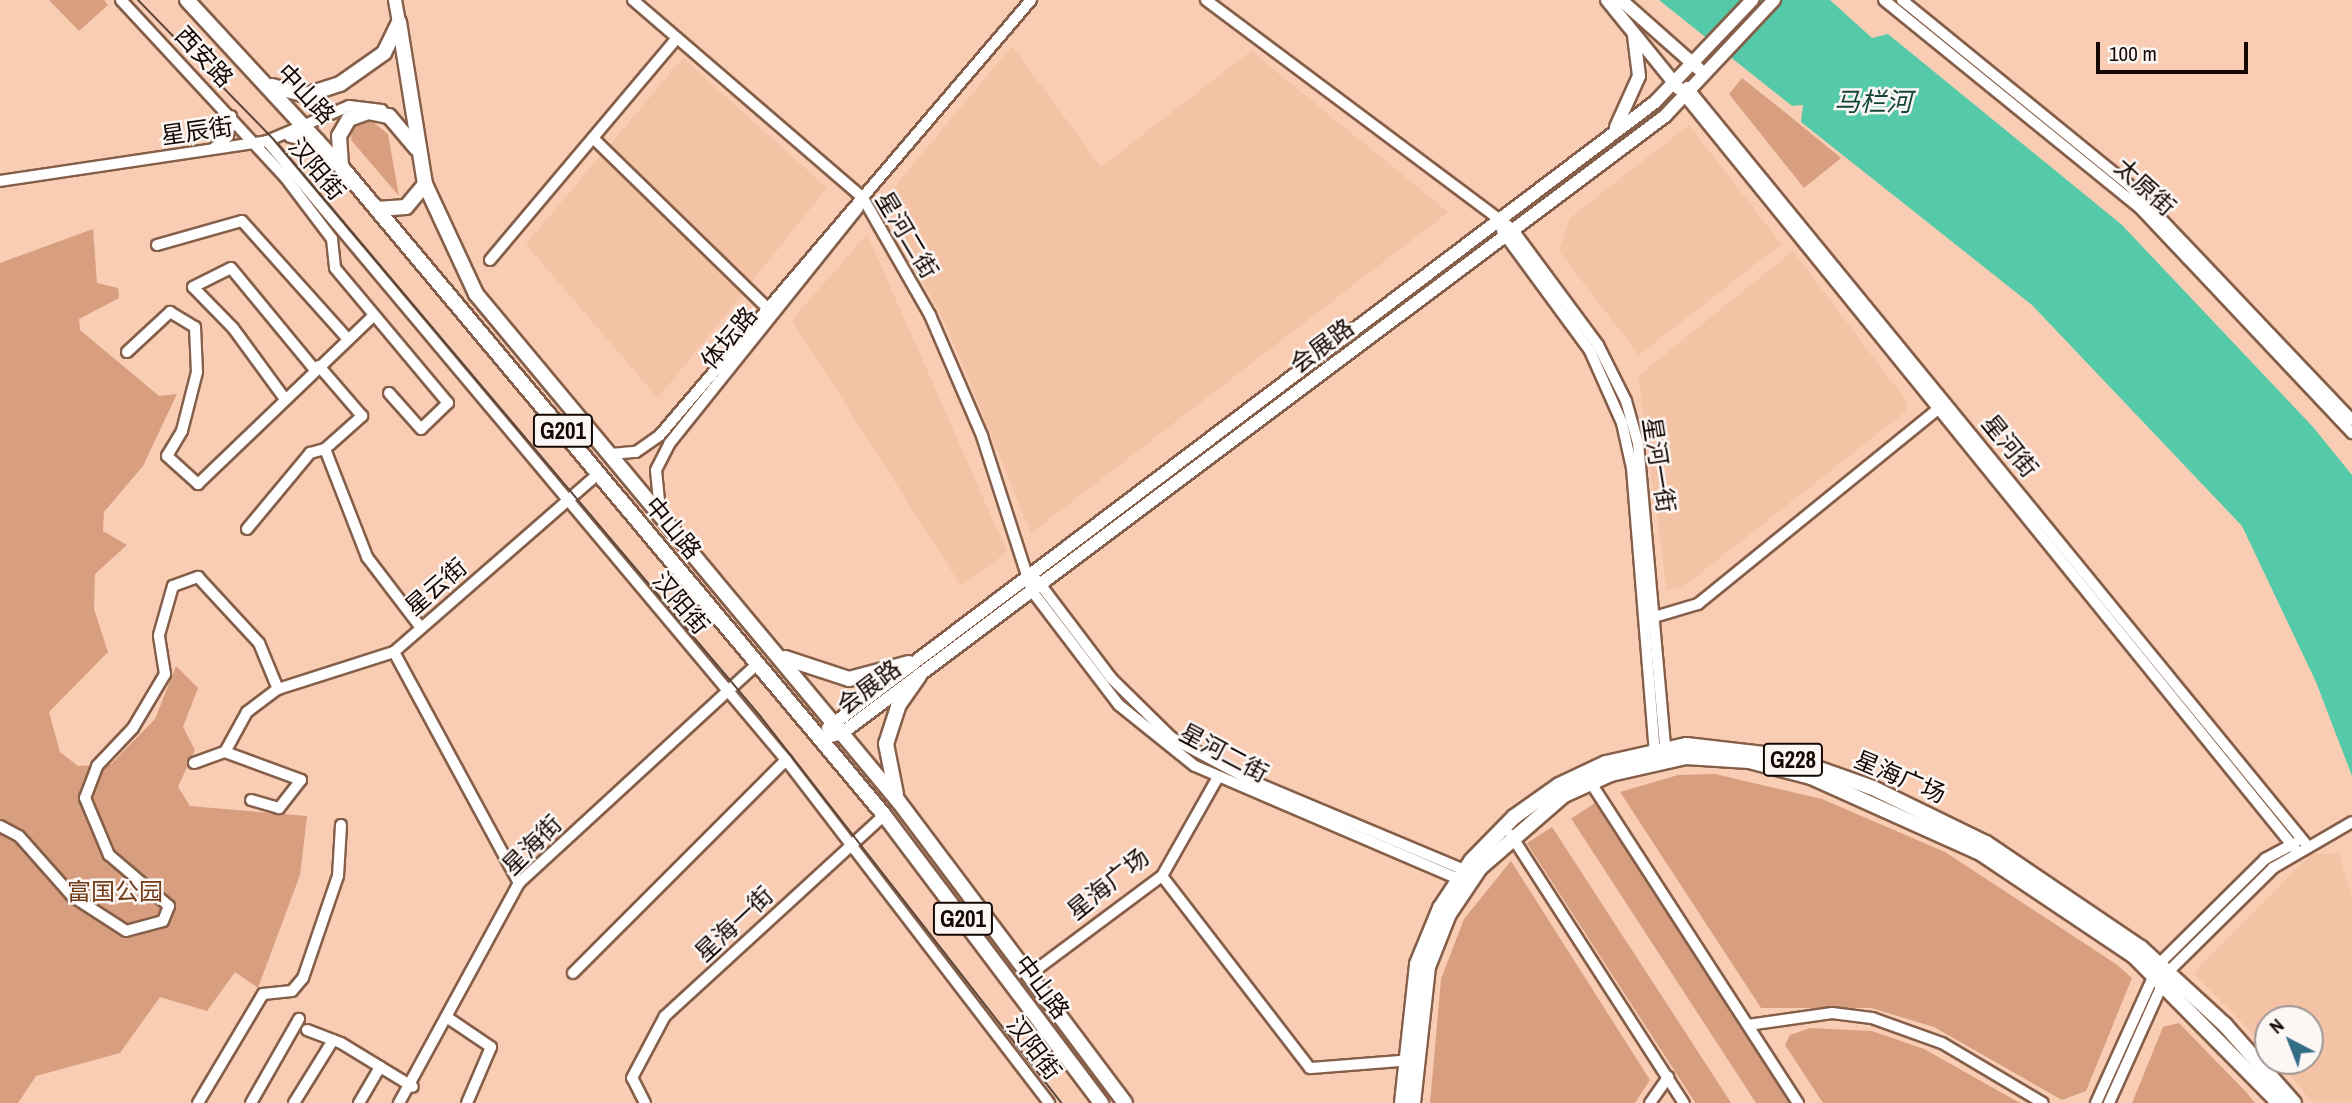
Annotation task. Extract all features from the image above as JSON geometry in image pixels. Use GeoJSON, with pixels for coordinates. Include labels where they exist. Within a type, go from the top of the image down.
{"type":"FeatureCollection","features":[{"type":"Feature","properties":{"kind":"highway","name":"中山路"},"geometry":{"type":"LineString","coordinates":[[187,0],[344,170],[884,815],[1101,1103]]}},
{"type":"Feature","properties":{"kind":"highway","name":"中山路"},"geometry":{"type":"LineString","coordinates":[[399,22],[417,149],[425,184],[476,294],[899,802],[1125,1103]]}},
{"type":"Feature","properties":{"kind":"highway"},"geometry":{"type":"LineString","coordinates":[[261,80],[290,94],[323,91],[384,53],[399,22]]}},
{"type":"Feature","properties":{"kind":"highway"},"geometry":{"type":"LineString","coordinates":[[344,170],[337,155],[343,127],[359,114],[389,116],[417,149]]}},
{"type":"Feature","properties":{"kind":"highway"},"geometry":{"type":"LineString","coordinates":[[291,135],[317,141]]}},
{"type":"Feature","properties":{"kind":"highway"},"geometry":{"type":"LineString","coordinates":[[377,209],[406,207],[425,184]]}},
{"type":"Feature","properties":{"kind":"highway"},"geometry":{"type":"LineString","coordinates":[[771,648],[830,677],[868,678],[909,663]]}},
{"type":"Feature","properties":{"kind":"highway"},"geometry":{"type":"LineString","coordinates":[[899,802],[886,744],[898,706],[919,676]]}},
{"type":"Feature","properties":{"kind":"highway","name":"星海广场"},"geometry":{"type":"LineString","coordinates":[[1402,1103],[1409,1061],[1417,964],[1466,877],[1508,830],[1587,777],[1660,755],[1719,746],[1783,756],[1932,814],[2040,875],[2160,973],[2294,1103]]}},
{"type":"Feature","properties":{"kind":"highway","name":"星海广场"},"geometry":{"type":"LineString","coordinates":[[2160,973],[2279,1103]]}},
{"type":"Feature","properties":{"kind":"highway","name":"星海广场"},"geometry":{"type":"LineString","coordinates":[[1409,1061],[1413,1103]]}},
{"type":"Feature","properties":{"kind":"main road"},"geometry":{"type":"LineString","coordinates":[[396,0],[399,22]]}},
{"type":"Feature","properties":{"kind":"main road","name":"星河街"},"geometry":{"type":"LineString","coordinates":[[1607,0],[1674,83],[1689,92]]}},
{"type":"Feature","properties":{"kind":"main road"},"geometry":{"type":"LineString","coordinates":[[1621,0],[1706,75]]}},
{"type":"Feature","properties":{"kind":"main road","name":"会展路"},"geometry":{"type":"LineString","coordinates":[[820,739],[832,721],[1604,140],[1713,47],[1752,0]]}},
{"type":"Feature","properties":{"kind":"main road","name":"会展路"},"geometry":{"type":"LineString","coordinates":[[820,739],[842,733],[1509,233],[1689,92],[1725,57],[1774,0]]}},
{"type":"Feature","properties":{"kind":"main road"},"geometry":{"type":"LineString","coordinates":[[1604,140],[1635,93],[1639,56],[1633,32]]}},
{"type":"Feature","properties":{"kind":"street","name":"西安路"},"geometry":{"type":"LineString","coordinates":[[121,0],[256,143],[332,239],[335,268],[449,403],[421,429],[389,393]]}},
{"type":"Feature","properties":{"kind":"street","name":"星河二街"},"geometry":{"type":"LineString","coordinates":[[633,0],[863,198],[930,315],[1037,587],[1119,705],[1167,748],[1218,777],[1466,877]]}},
{"type":"Feature","properties":{"kind":"street","name":"体坛路"},"geometry":{"type":"LineString","coordinates":[[611,454],[636,452],[660,435],[833,226],[863,198],[1031,0]]}},
{"type":"Feature","properties":{"kind":"street","name":"星河一街"},"geometry":{"type":"LineString","coordinates":[[1206,0],[1496,221],[1584,324],[1626,401],[1641,463],[1654,617],[1660,755]]}},
{"type":"Feature","properties":{"kind":"street","name":"太原街"},"geometry":{"type":"LineString","coordinates":[[1884,0],[2139,207],[2352,433]]}},
{"type":"Feature","properties":{"kind":"street","name":"太原街"},"geometry":{"type":"LineString","coordinates":[[1902,0],[2128,184],[2352,419]]}},
{"type":"Feature","properties":{"kind":"street"},"geometry":{"type":"LineString","coordinates":[[489,260],[676,39]]}},
{"type":"Feature","properties":{"kind":"street","name":"星河街"},"geometry":{"type":"LineString","coordinates":[[1689,92],[1947,402],[2306,844]]}},
{"type":"Feature","properties":{"kind":"street","name":"星河街"},"geometry":{"type":"LineString","coordinates":[[1689,92],[1938,409],[2293,846]]}},
{"type":"Feature","properties":{"kind":"street","name":"星辰街"},"geometry":{"type":"LineString","coordinates":[[0,181],[267,141],[291,135],[303,125],[360,104],[389,116]]}},
{"type":"Feature","properties":{"kind":"street"},"geometry":{"type":"LineString","coordinates":[[212,150],[228,136],[231,116]]}},
{"type":"Feature","properties":{"kind":"street"},"geometry":{"type":"LineString","coordinates":[[593,138],[764,305]]}},
{"type":"Feature","properties":{"kind":"street","name":"汉阳街"},"geometry":{"type":"LineString","coordinates":[[267,141],[786,760],[853,843],[1049,1103]]}},
{"type":"Feature","properties":{"kind":"street","name":"体坛路"},"geometry":{"type":"LineString","coordinates":[[661,514],[654,485],[668,444],[842,234],[863,198]]}},
{"type":"Feature","properties":{"kind":"street"},"geometry":{"type":"LineString","coordinates":[[157,244],[242,221],[347,338]]}},
{"type":"Feature","properties":{"kind":"street","name":"星河一街"},"geometry":{"type":"LineString","coordinates":[[1509,233],[1590,351],[1622,423],[1632,468],[1660,755]]}},
{"type":"Feature","properties":{"kind":"street"},"geometry":{"type":"LineString","coordinates":[[247,529],[310,453],[325,449],[362,416],[231,268],[193,287],[233,328],[285,400]]}},
{"type":"Feature","properties":{"kind":"street"},"geometry":{"type":"LineString","coordinates":[[127,352],[170,312],[195,327],[197,372],[182,431],[167,456],[191,483],[198,484],[374,314]]}},
{"type":"Feature","properties":{"kind":"street"},"geometry":{"type":"LineString","coordinates":[[1654,617],[1698,604],[1947,402]]}},
{"type":"Feature","properties":{"kind":"street"},"geometry":{"type":"LineString","coordinates":[[325,449],[367,557],[421,628]]}},
{"type":"Feature","properties":{"kind":"street","name":"星云街"},"geometry":{"type":"LineString","coordinates":[[225,752],[247,712],[278,689],[394,652],[598,474]]}},
{"type":"Feature","properties":{"kind":"street"},"geometry":{"type":"LineString","coordinates":[[0,826],[19,836],[72,896],[126,931],[163,921],[169,906],[109,855],[85,798],[97,766],[133,729],[165,674],[159,635],[173,586],[198,577],[259,643],[278,689]]}},
{"type":"Feature","properties":{"kind":"street","name":"星河二街"},"geometry":{"type":"LineString","coordinates":[[1037,587],[1111,678],[1172,738],[1250,780],[1466,877]]}},
{"type":"Feature","properties":{"kind":"street"},"geometry":{"type":"LineString","coordinates":[[394,652],[519,883]]}},
{"type":"Feature","properties":{"kind":"street","name":"星海街"},"geometry":{"type":"LineString","coordinates":[[398,1103],[413,1087],[519,883],[757,664]]}},
{"type":"Feature","properties":{"kind":"street"},"geometry":{"type":"LineString","coordinates":[[194,763],[225,752],[301,780],[279,807],[251,800]]}},
{"type":"Feature","properties":{"kind":"street"},"geometry":{"type":"LineString","coordinates":[[573,973],[786,760]]}},
{"type":"Feature","properties":{"kind":"street","name":"星海广场"},"geometry":{"type":"LineString","coordinates":[[1029,975],[1162,876],[1218,777]]}},
{"type":"Feature","properties":{"kind":"street"},"geometry":{"type":"LineString","coordinates":[[1587,777],[1798,1103]]}},
{"type":"Feature","properties":{"kind":"street","name":"星海一街"},"geometry":{"type":"LineString","coordinates":[[645,1103],[632,1078],[665,1016],[884,815]]}},
{"type":"Feature","properties":{"kind":"street"},"geometry":{"type":"LineString","coordinates":[[2096,1103],[2160,973],[2293,846],[2306,844],[2352,822]]}},
{"type":"Feature","properties":{"kind":"street"},"geometry":{"type":"LineString","coordinates":[[198,1103],[263,994],[292,991],[303,978],[338,876],[341,825]]}},
{"type":"Feature","properties":{"kind":"street"},"geometry":{"type":"LineString","coordinates":[[1508,830],[1685,1103]]}},
{"type":"Feature","properties":{"kind":"street"},"geometry":{"type":"LineString","coordinates":[[1162,876],[1310,1068],[1409,1061]]}},
{"type":"Feature","properties":{"kind":"street"},"geometry":{"type":"LineString","coordinates":[[2109,1103],[2160,973]]}},
{"type":"Feature","properties":{"kind":"street"},"geometry":{"type":"LineString","coordinates":[[1748,1026],[1832,1013],[1872,1018],[1942,1043],[2043,1103]]}},
{"type":"Feature","properties":{"kind":"street"},"geometry":{"type":"LineString","coordinates":[[251,1103],[299,1018]]}},
{"type":"Feature","properties":{"kind":"street"},"geometry":{"type":"LineString","coordinates":[[448,1018],[491,1047],[467,1103]]}},
{"type":"Feature","properties":{"kind":"street"},"geometry":{"type":"LineString","coordinates":[[307,1030],[333,1040],[413,1087]]}},
{"type":"Feature","properties":{"kind":"street"},"geometry":{"type":"LineString","coordinates":[[294,1103],[333,1040]]}},
{"type":"Feature","properties":{"kind":"street"},"geometry":{"type":"LineString","coordinates":[[359,1103],[380,1067]]}},
{"type":"Feature","properties":{"kind":"street"},"geometry":{"type":"LineString","coordinates":[[1650,1103],[1668,1077]]}},
{"type":"Feature","properties":{"kind":"shaded area"},"geometry":{"type":"Polygon","coordinates":[[[1012,46],[1101,167],[1251,51],[1448,212],[1031,533],[949,332],[882,202],[1012,46]]]}},
{"type":"Feature","properties":{"kind":"shaded area"},"geometry":{"type":"Polygon","coordinates":[[[683,58],[827,188],[658,398],[526,244],[683,58]]]}},
{"type":"Feature","properties":{"kind":"shaded area"},"geometry":{"type":"Polygon","coordinates":[[[1689,125],[1781,244],[1639,355],[1559,251],[1570,218],[1689,125]]]}},
{"type":"Feature","properties":{"kind":"shaded area"},"geometry":{"type":"Polygon","coordinates":[[[867,234],[1007,552],[961,586],[792,320],[867,234]]]}},
{"type":"Feature","properties":{"kind":"shaded area"},"geometry":{"type":"Polygon","coordinates":[[[1793,251],[1907,402],[1905,412],[1683,587],[1667,590],[1638,376],[1793,251]]]}},
{"type":"Feature","properties":{"kind":"shaded area"},"geometry":{"type":"Polygon","coordinates":[[[2339,853],[2352,897],[2352,1103],[2312,1103],[2291,1075],[2324,1075],[2324,1005],[2254,1005],[2254,1035],[2193,973],[2311,854],[2339,853]]]}},
{"type":"Feature","properties":{"kind":"green space"},"geometry":{"type":"Polygon","coordinates":[[[49,0],[104,0],[108,5],[79,31],[49,0]]]}},
{"type":"Feature","properties":{"kind":"green space"},"geometry":{"type":"Polygon","coordinates":[[[1742,78],[1841,158],[1804,188],[1729,94],[1742,78]]]}},
{"type":"Feature","properties":{"kind":"green space"},"geometry":{"type":"Polygon","coordinates":[[[368,118],[388,134],[399,196],[351,140],[352,127],[368,118]]]}},
{"type":"Feature","properties":{"kind":"green space","name":"富国公园"},"geometry":{"type":"Polygon","coordinates":[[[93,229],[97,283],[118,288],[119,298],[79,319],[80,330],[159,396],[177,394],[143,466],[104,512],[103,531],[127,545],[95,574],[94,609],[108,652],[49,712],[60,752],[78,766],[111,764],[155,719],[176,666],[198,688],[183,727],[195,750],[178,787],[190,806],[307,816],[300,875],[258,988],[235,972],[207,1011],[160,997],[120,1053],[36,1076],[18,1103],[0,1103],[0,263],[93,229]]]}},
{"type":"Feature","properties":{"kind":"green space"},"geometry":{"type":"Polygon","coordinates":[[[1715,774],[1822,799],[1945,852],[2116,964],[2132,978],[2086,1091],[2062,1100],[1934,1027],[1871,1008],[1761,1008],[1620,792],[1678,775],[1715,774]]]}},
{"type":"Feature","properties":{"kind":"green space"},"geometry":{"type":"Polygon","coordinates":[[[1598,801],[1794,1103],[1756,1103],[1571,818],[1598,801]]]}},
{"type":"Feature","properties":{"kind":"green space"},"geometry":{"type":"Polygon","coordinates":[[[1552,827],[1731,1103],[1695,1103],[1527,843],[1552,827]]]}},
{"type":"Feature","properties":{"kind":"green space"},"geometry":{"type":"Polygon","coordinates":[[[1511,861],[1650,1080],[1635,1103],[1430,1103],[1441,979],[1464,919],[1511,861]]]}},
{"type":"Feature","properties":{"kind":"green space"},"geometry":{"type":"Polygon","coordinates":[[[2179,1023],[2255,1103],[2132,1103],[2163,1027],[2179,1023]]]}},
{"type":"Feature","properties":{"kind":"green space"},"geometry":{"type":"Polygon","coordinates":[[[1810,1028],[1872,1031],[1924,1049],[2020,1103],[1823,1103],[1785,1045],[1790,1035],[1810,1028]]]}},
{"type":"Feature","properties":{"kind":"water","name":"马栏河"},"geometry":{"type":"Polygon","coordinates":[[[1659,0],[1830,0],[1872,38],[1888,34],[2122,225],[2313,427],[2352,475],[2352,776],[2316,682],[2242,526],[2032,305],[1801,122],[1803,105],[1792,106],[1659,0]]]}},
{"type":"Feature","properties":{"kind":"tram line"},"geometry":{"type":"LineString","coordinates":[[138,0],[274,140],[761,717],[1061,1103]]}}]}
